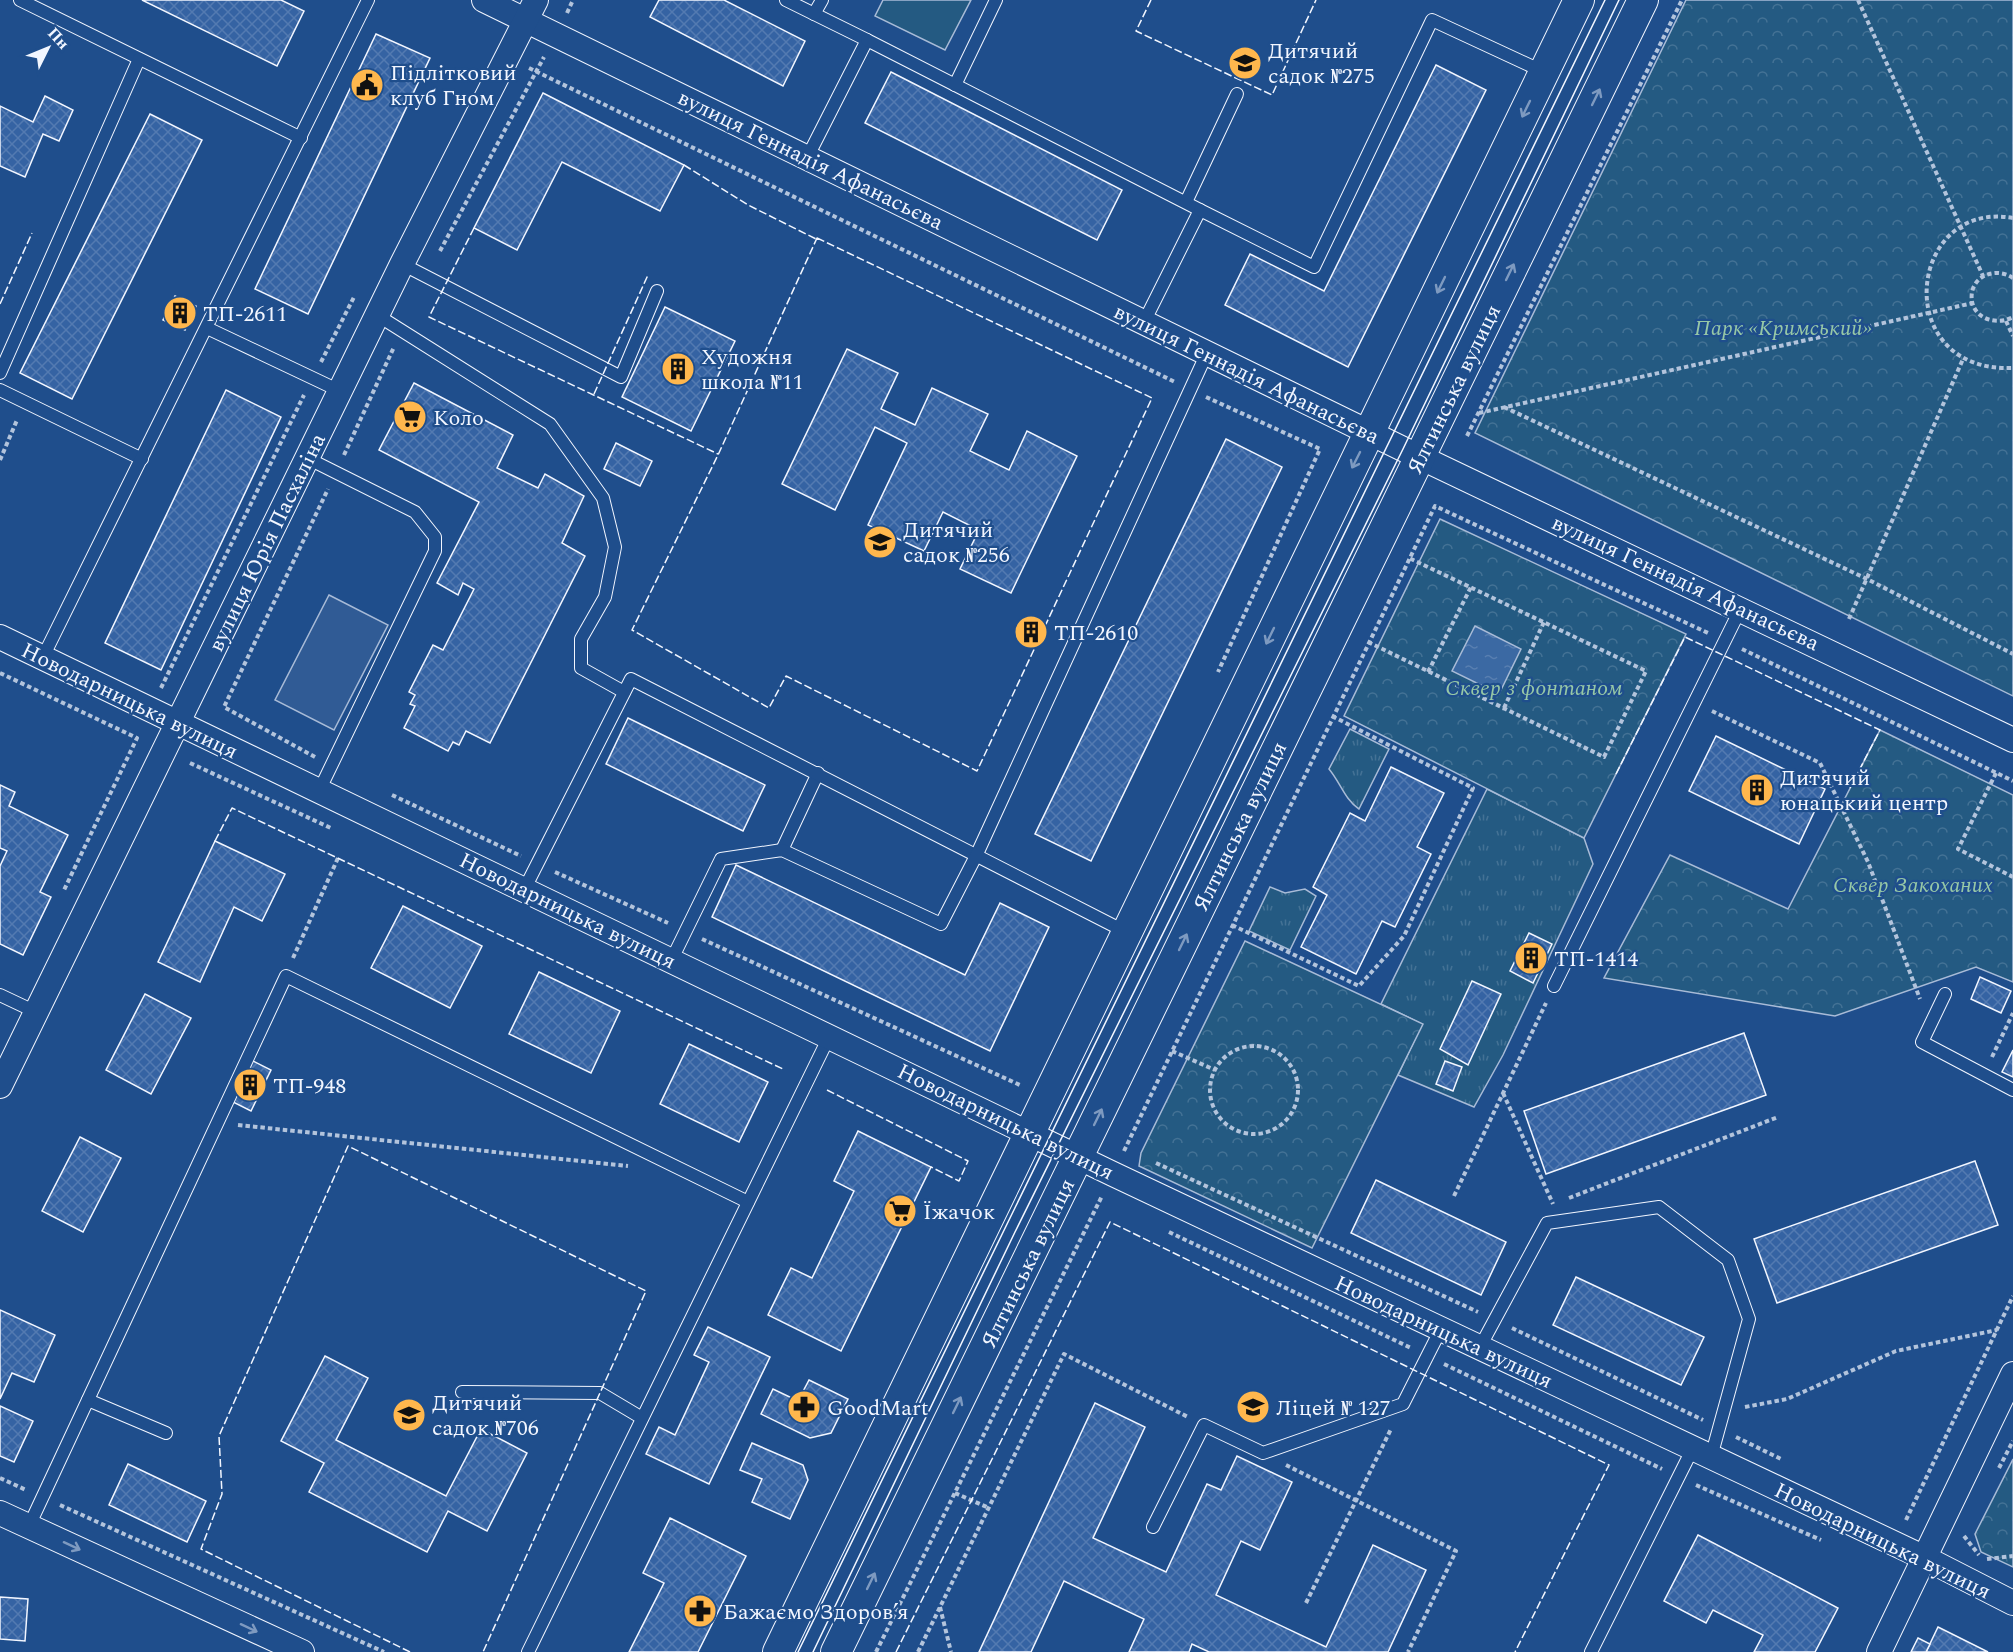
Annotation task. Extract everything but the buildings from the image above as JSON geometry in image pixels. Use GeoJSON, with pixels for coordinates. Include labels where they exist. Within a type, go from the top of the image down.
{"type":"FeatureCollection","features":[{"type":"Feature","properties":{"kind":"street","name":"вулиця Геннадія Афанасьєва"},"geometry":{"type":"LineString","coordinates":[[484,0],[531,10],[557,35],[1370,433],[1741,608],[2013,740]]}},
{"type":"Feature","properties":{"kind":"street"},"geometry":{"type":"LineString","coordinates":[[777,1652],[1579,0]]}},
{"type":"Feature","properties":{"kind":"street","name":"Ялтинська вулиця"},"geometry":{"type":"LineString","coordinates":[[836,1652],[1643,0]]}},
{"type":"Feature","properties":{"kind":"street","name":"вулиця Юрія Пасхаліна"},"geometry":{"type":"LineString","coordinates":[[0,1086],[402,264],[531,10]]}},
{"type":"Feature","properties":{"kind":"street","name":"Новодарницька вулиця"},"geometry":{"type":"LineString","coordinates":[[0,637],[177,724],[831,1035],[1113,1174],[1925,1558],[2013,1603]]}},
{"type":"Feature","properties":{"kind":"street"},"geometry":{"type":"LineString","coordinates":[[1878,1652],[2013,1374]]}},
{"type":"Feature","properties":{"kind":"street"},"geometry":{"type":"LineString","coordinates":[[0,1513],[302,1652]]}},
{"type":"Feature","properties":{"kind":"lane"},"geometry":{"type":"LineString","coordinates":[[20,0],[301,138]]}},
{"type":"Feature","properties":{"kind":"lane"},"geometry":{"type":"LineString","coordinates":[[43,657],[368,0]]}},
{"type":"Feature","properties":{"kind":"lane"},"geometry":{"type":"LineString","coordinates":[[786,0],[1314,267],[1432,20],[1544,72]]}},
{"type":"Feature","properties":{"kind":"lane"},"geometry":{"type":"LineString","coordinates":[[814,14],[822,0]]}},
{"type":"Feature","properties":{"kind":"lane"},"geometry":{"type":"LineString","coordinates":[[955,85],[996,0]]}},
{"type":"Feature","properties":{"kind":"lane"},"geometry":{"type":"LineString","coordinates":[[807,158],[867,40]]}},
{"type":"Feature","properties":{"kind":"lane"},"geometry":{"type":"LineString","coordinates":[[0,373],[139,59]]}},
{"type":"Feature","properties":{"kind":"lane"},"geometry":{"type":"LineString","coordinates":[[1186,202],[1237,94]]}},
{"type":"Feature","properties":{"kind":"lane"},"geometry":{"type":"LineString","coordinates":[[1144,322],[1200,210]]}},
{"type":"Feature","properties":{"kind":"lane"},"geometry":{"type":"LineString","coordinates":[[402,264],[621,377],[657,291]]}},
{"type":"Feature","properties":{"kind":"lane"},"geometry":{"type":"LineString","coordinates":[[377,315],[550,424],[603,498],[615,547],[605,597],[581,639],[581,668],[624,692]]}},
{"type":"Feature","properties":{"kind":"lane"},"geometry":{"type":"LineString","coordinates":[[207,328],[340,391]]}},
{"type":"Feature","properties":{"kind":"lane"},"geometry":{"type":"LineString","coordinates":[[672,959],[721,859],[782,850],[941,924],[977,854],[1207,353]]}},
{"type":"Feature","properties":{"kind":"lane"},"geometry":{"type":"LineString","coordinates":[[0,390],[142,459]]}},
{"type":"Feature","properties":{"kind":"lane"},"geometry":{"type":"LineString","coordinates":[[307,458],[415,512],[435,537],[435,551],[319,791]]}},
{"type":"Feature","properties":{"kind":"lane"},"geometry":{"type":"LineString","coordinates":[[1554,986],[1741,608]]}},
{"type":"Feature","properties":{"kind":"lane"},"geometry":{"type":"LineString","coordinates":[[525,888],[631,679],[977,854],[1126,933]]}},
{"type":"Feature","properties":{"kind":"lane"},"geometry":{"type":"LineString","coordinates":[[782,850],[818,773]]}},
{"type":"Feature","properties":{"kind":"lane"},"geometry":{"type":"LineString","coordinates":[[29,1526],[41,1496],[286,976],[748,1202]]}},
{"type":"Feature","properties":{"kind":"lane"},"geometry":{"type":"LineString","coordinates":[[1945,994],[1922,1042],[2013,1090]]}},
{"type":"Feature","properties":{"kind":"lane"},"geometry":{"type":"LineString","coordinates":[[0,995],[36,1012]]}},
{"type":"Feature","properties":{"kind":"lane"},"geometry":{"type":"LineString","coordinates":[[528,1652],[831,1035]]}},
{"type":"Feature","properties":{"kind":"lane"},"geometry":{"type":"LineString","coordinates":[[1480,1347],[1547,1223],[1659,1207],[1728,1260],[1749,1319],[1719,1428],[1702,1453],[1678,1477],[1591,1652]]}},
{"type":"Feature","properties":{"kind":"lane"},"geometry":{"type":"LineString","coordinates":[[1153,1527],[1204,1425],[1263,1453],[1403,1404],[1441,1329]]}},
{"type":"Feature","properties":{"kind":"lane"},"geometry":{"type":"LineString","coordinates":[[462,1392],[600,1393],[642,1418]]}},
{"type":"Feature","properties":{"kind":"lane"},"geometry":{"type":"LineString","coordinates":[[88,1400],[166,1433]]}},
{"type":"Feature","properties":{"kind":"path"},"geometry":{"type":"LineString","coordinates":[[1467,436],[1682,0]]}},
{"type":"Feature","properties":{"kind":"path"},"geometry":{"type":"LineString","coordinates":[[1858,0],[1983,276]]}},
{"type":"Feature","properties":{"kind":"path"},"geometry":{"type":"LineString","coordinates":[[427,276],[557,35]]}},
{"type":"Feature","properties":{"kind":"path"},"geometry":{"type":"LineString","coordinates":[[536,71],[1190,389],[1320,449]]}},
{"type":"Feature","properties":{"kind":"path"},"geometry":{"type":"LineString","coordinates":[[2013,218],[1986,218],[1962,226],[1946,240],[1934,257],[1926,277],[1927,311],[1944,343],[1963,359],[1987,368],[2013,368]]}},
{"type":"Feature","properties":{"kind":"path"},"geometry":{"type":"LineString","coordinates":[[2013,278],[2002,273],[1983,276],[1972,292],[1977,313],[1985,319],[1996,322],[2006,321],[2013,316]]}},
{"type":"Feature","properties":{"kind":"path"},"geometry":{"type":"LineString","coordinates":[[1479,413],[1927,311],[1973,303]]}},
{"type":"Feature","properties":{"kind":"path"},"geometry":{"type":"LineString","coordinates":[[2006,321],[2013,336]]}},
{"type":"Feature","properties":{"kind":"path"},"geometry":{"type":"LineString","coordinates":[[331,766],[224,707],[402,330]]}},
{"type":"Feature","properties":{"kind":"path"},"geometry":{"type":"LineString","coordinates":[[1849,619],[1963,359]]}},
{"type":"Feature","properties":{"kind":"path"},"geometry":{"type":"LineString","coordinates":[[0,460],[26,402]]}},
{"type":"Feature","properties":{"kind":"path"},"geometry":{"type":"LineString","coordinates":[[1504,407],[1866,579],[2013,654]]}},
{"type":"Feature","properties":{"kind":"path"},"geometry":{"type":"LineString","coordinates":[[876,1652],[1113,1174],[1435,506],[1817,683],[2013,781]]}},
{"type":"Feature","properties":{"kind":"path"},"geometry":{"type":"LineString","coordinates":[[1368,642],[1604,757],[1646,670],[1409,558]]}},
{"type":"Feature","properties":{"kind":"path"},"geometry":{"type":"LineString","coordinates":[[1428,672],[1471,587]]}},
{"type":"Feature","properties":{"kind":"path"},"geometry":{"type":"LineString","coordinates":[[1504,708],[1544,622]]}},
{"type":"Feature","properties":{"kind":"path"},"geometry":{"type":"LineString","coordinates":[[0,673],[137,738],[62,896]]}},
{"type":"Feature","properties":{"kind":"path"},"geometry":{"type":"LineString","coordinates":[[1696,703],[1820,763],[1868,862],[1930,1025]]}},
{"type":"Feature","properties":{"kind":"path"},"geometry":{"type":"LineString","coordinates":[[1232,925],[1359,986],[1404,936],[1473,788],[1332,716]]}},
{"type":"Feature","properties":{"kind":"path"},"geometry":{"type":"LineString","coordinates":[[1996,772],[1958,849],[2013,877]]}},
{"type":"Feature","properties":{"kind":"path"},"geometry":{"type":"LineString","coordinates":[[382,790],[537,864],[1027,1088]]}},
{"type":"Feature","properties":{"kind":"path"},"geometry":{"type":"LineString","coordinates":[[286,976],[338,858]]}},
{"type":"Feature","properties":{"kind":"path"},"geometry":{"type":"LineString","coordinates":[[1454,1196],[1554,986]]}},
{"type":"Feature","properties":{"kind":"path"},"geometry":{"type":"LineString","coordinates":[[1984,1074],[2013,1013]]}},
{"type":"Feature","properties":{"kind":"path"},"geometry":{"type":"LineString","coordinates":[[1263,1046],[1276,1051],[1288,1060],[1296,1074],[1299,1089],[1296,1104],[1289,1117],[1278,1127],[1263,1133],[1236,1130],[1224,1122],[1215,1111],[1210,1090],[1215,1070],[1223,1058],[1235,1050],[1263,1046]]}},
{"type":"Feature","properties":{"kind":"path"},"geometry":{"type":"LineString","coordinates":[[1172,1051],[1215,1070]]}},
{"type":"Feature","properties":{"kind":"path"},"geometry":{"type":"LineString","coordinates":[[1503,1093],[1554,1204],[1547,1223]]}},
{"type":"Feature","properties":{"kind":"path"},"geometry":{"type":"LineString","coordinates":[[1554,1204],[1778,1117]]}},
{"type":"Feature","properties":{"kind":"path"},"geometry":{"type":"LineString","coordinates":[[217,1123],[630,1166]]}},
{"type":"Feature","properties":{"kind":"path"},"geometry":{"type":"LineString","coordinates":[[1125,1149],[1136,1154]]}},
{"type":"Feature","properties":{"kind":"path"},"geometry":{"type":"LineString","coordinates":[[1147,1159],[1495,1320],[1792,1464]]}},
{"type":"Feature","properties":{"kind":"path"},"geometry":{"type":"LineString","coordinates":[[1100,1199],[1111,1204]]}},
{"type":"Feature","properties":{"kind":"path"},"geometry":{"type":"LineString","coordinates":[[1164,1229],[1678,1477],[1828,1544]]}},
{"type":"Feature","properties":{"kind":"path"},"geometry":{"type":"LineString","coordinates":[[1895,1515],[1906,1520],[2013,1296]]}},
{"type":"Feature","properties":{"kind":"path"},"geometry":{"type":"LineString","coordinates":[[1724,1411],[1786,1399],[1896,1351],[1997,1330]]}},
{"type":"Feature","properties":{"kind":"path"},"geometry":{"type":"LineString","coordinates":[[918,1652],[1064,1354],[1204,1425]]}},
{"type":"Feature","properties":{"kind":"path"},"geometry":{"type":"LineString","coordinates":[[1306,1603],[1403,1404]]}},
{"type":"Feature","properties":{"kind":"path"},"geometry":{"type":"LineString","coordinates":[[1996,1473],[2013,1441]]}},
{"type":"Feature","properties":{"kind":"path"},"geometry":{"type":"LineString","coordinates":[[1263,1453],[1456,1551],[1408,1652]]}},
{"type":"Feature","properties":{"kind":"path"},"geometry":{"type":"LineString","coordinates":[[0,1478],[384,1652]]}},
{"type":"Feature","properties":{"kind":"path"},"geometry":{"type":"LineString","coordinates":[[955,1493],[988,1508]]}},
{"type":"Feature","properties":{"kind":"path"},"geometry":{"type":"LineString","coordinates":[[1969,1526],[1963,1537],[1982,1560],[2013,1556]]}},
{"type":"Feature","properties":{"kind":"path"},"geometry":{"type":"LineString","coordinates":[[940,1606],[951,1652]]}},
{"type":"Feature","properties":{"kind":"green space"},"geometry":{"type":"Polygon","coordinates":[[[883,0],[971,0],[945,50],[875,16],[883,0]]]}},
{"type":"Feature","properties":{"kind":"green space","name":"Парк «Кримський»"},"geometry":{"type":"Polygon","coordinates":[[[1686,0],[2013,0],[2013,696],[1475,433],[1686,0]]]}},
{"type":"Feature","properties":{"kind":"green space","name":"Сквер з фонтаном"},"geometry":{"type":"Polygon","coordinates":[[[1440,519],[1686,634],[1584,838],[1344,716],[1440,519]]]}},
{"type":"Feature","properties":{"kind":"green space"},"geometry":{"type":"Polygon","coordinates":[[[1350,729],[1389,749],[1359,809],[1350,801],[1329,769],[1350,729]]]}},
{"type":"Feature","properties":{"kind":"green space","name":"Сквер Закоханих"},"geometry":{"type":"Polygon","coordinates":[[[1880,730],[2013,795],[2013,982],[1976,967],[1835,1016],[1604,978],[1670,855],[1788,909],[1880,730]]]}},
{"type":"Feature","properties":{"kind":"green space"},"geometry":{"type":"Polygon","coordinates":[[[1487,789],[1584,838],[1593,864],[1503,1055],[1474,1107],[1398,1075],[1422,1024],[1381,1004],[1487,789]]]}},
{"type":"Feature","properties":{"kind":"green space"},"geometry":{"type":"Polygon","coordinates":[[[1270,887],[1285,893],[1305,889],[1316,896],[1290,950],[1249,931],[1270,887]]]}},
{"type":"Feature","properties":{"kind":"green space"},"geometry":{"type":"Polygon","coordinates":[[[1245,941],[1423,1024],[1312,1248],[1139,1166],[1141,1153],[1245,941]]]}},
{"type":"Feature","properties":{"kind":"green space"},"geometry":{"type":"Polygon","coordinates":[[[2013,1459],[2013,1567],[1981,1552],[1975,1534],[2013,1459]]]}},
{"type":"Feature","properties":{"kind":"shaded area"},"geometry":{"type":"Polygon","coordinates":[[[329,595],[388,625],[334,730],[275,700],[329,595]]]}},
{"type":"Feature","properties":{"kind":"water"},"geometry":{"type":"Polygon","coordinates":[[[1475,626],[1521,649],[1499,694],[1452,671],[1475,626]]]}},
{"type":"Feature","properties":{"kind":"tram line"},"geometry":{"type":"LineString","coordinates":[[798,1652],[1605,0]]}},
{"type":"Feature","properties":{"kind":"tram line"},"geometry":{"type":"LineString","coordinates":[[813,1652],[1015,1232],[1403,449],[1619,0]]}},
{"type":"Feature","properties":{"kind":"fence"},"geometry":{"type":"LineString","coordinates":[[1151,0],[1136,31],[1272,95],[1316,0]]}},
{"type":"Feature","properties":{"kind":"fence"},"geometry":{"type":"LineString","coordinates":[[684,165],[748,205],[816,239]]}},
{"type":"Feature","properties":{"kind":"fence"},"geometry":{"type":"LineString","coordinates":[[474,228],[429,317],[718,454]]}},
{"type":"Feature","properties":{"kind":"fence"},"geometry":{"type":"LineString","coordinates":[[0,304],[32,233]]}},
{"type":"Feature","properties":{"kind":"fence"},"geometry":{"type":"LineString","coordinates":[[817,238],[1152,398],[977,771],[786,676],[769,708],[632,630],[718,455],[817,238]]}},
{"type":"Feature","properties":{"kind":"fence"},"geometry":{"type":"LineString","coordinates":[[594,394],[648,275]]}},
{"type":"Feature","properties":{"kind":"fence"},"geometry":{"type":"LineString","coordinates":[[1616,774],[1685,637],[1880,730],[1850,788]]}},
{"type":"Feature","properties":{"kind":"fence"},"geometry":{"type":"LineString","coordinates":[[215,841],[232,808],[785,1070]]}},
{"type":"Feature","properties":{"kind":"fence"},"geometry":{"type":"LineString","coordinates":[[827,1090],[968,1161],[959,1181],[931,1167]]}},
{"type":"Feature","properties":{"kind":"fence"},"geometry":{"type":"LineString","coordinates":[[410,1652],[201,1549],[222,1494],[219,1436],[348,1146],[646,1291],[483,1652]]}},
{"type":"Feature","properties":{"kind":"fence"},"geometry":{"type":"LineString","coordinates":[[896,1652],[1110,1222],[1609,1465],[1515,1652]]}},
{"type":"Feature","properties":{"kind":"place","name":"Дитячий садок №275"},"geometry":{"type":"Point","coordinates":[1245,63]}},
{"type":"Feature","properties":{"kind":"place","name":"Підлітковий клуб Гном"},"geometry":{"type":"Point","coordinates":[367,85]}},
{"type":"Feature","properties":{"kind":"place","name":"ТП-2611"},"geometry":{"type":"Point","coordinates":[180,313]}},
{"type":"Feature","properties":{"kind":"place","name":"Художня школа №11"},"geometry":{"type":"Point","coordinates":[678,369]}},
{"type":"Feature","properties":{"kind":"place","name":"Коло"},"geometry":{"type":"Point","coordinates":[410,417]}},
{"type":"Feature","properties":{"kind":"place","name":"Дитячий садок №256"},"geometry":{"type":"Point","coordinates":[880,542]}},
{"type":"Feature","properties":{"kind":"place","name":"ТП-2610"},"geometry":{"type":"Point","coordinates":[1031,632]}},
{"type":"Feature","properties":{"kind":"place","name":"Дитячий юнацький центр"},"geometry":{"type":"Point","coordinates":[1757,790]}},
{"type":"Feature","properties":{"kind":"place","name":"ТП-1414"},"geometry":{"type":"Point","coordinates":[1531,958]}},
{"type":"Feature","properties":{"kind":"place","name":"ТП-948"},"geometry":{"type":"Point","coordinates":[250,1085]}},
{"type":"Feature","properties":{"kind":"place","name":"Їжачок"},"geometry":{"type":"Point","coordinates":[900,1211]}},
{"type":"Feature","properties":{"kind":"place","name":"GoodMart"},"geometry":{"type":"Point","coordinates":[804,1407]}},
{"type":"Feature","properties":{"kind":"place","name":"Ліцей № 127"},"geometry":{"type":"Point","coordinates":[1253,1407]}},
{"type":"Feature","properties":{"kind":"place","name":"Дитячий садок №706"},"geometry":{"type":"Point","coordinates":[409,1415]}},
{"type":"Feature","properties":{"kind":"place","name":"Бажаємо Здоров’я"},"geometry":{"type":"Point","coordinates":[700,1611]}}]}
